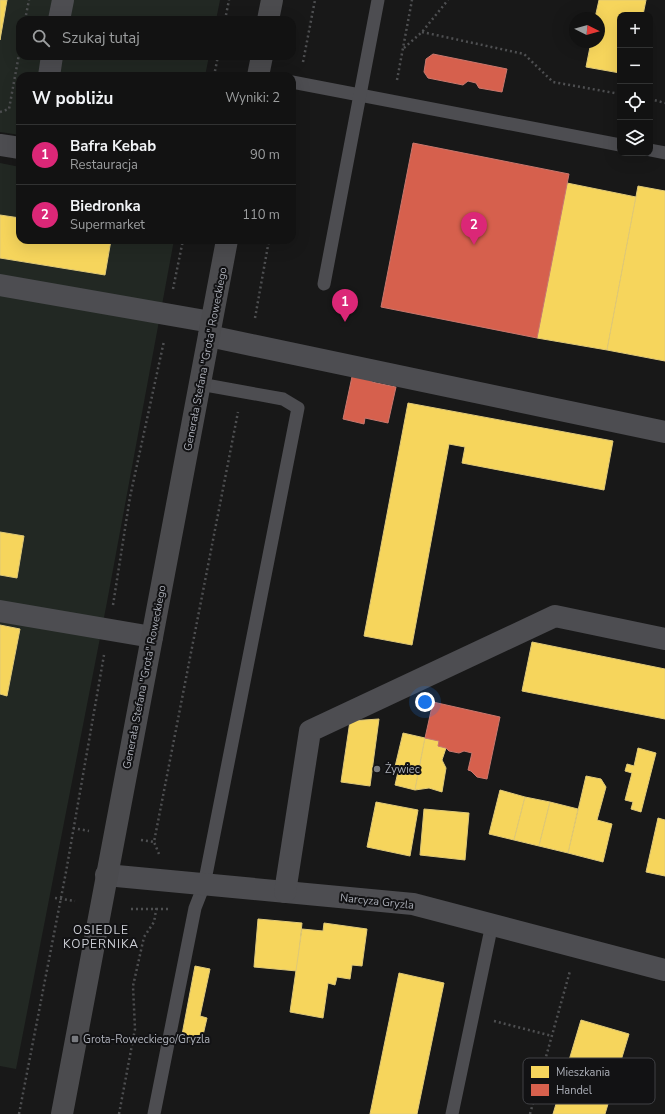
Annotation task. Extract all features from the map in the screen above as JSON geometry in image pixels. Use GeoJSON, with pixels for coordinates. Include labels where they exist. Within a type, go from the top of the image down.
{"type":"FeatureCollection","features":[{"type":"Feature","properties":{"kind":"street"},"geometry":{"type":"LineString","coordinates":[[60,16],[63,0]]}},
{"type":"Feature","properties":{"kind":"street"},"geometry":{"type":"LineString","coordinates":[[269,16],[272,0]]}},
{"type":"Feature","properties":{"kind":"street"},"geometry":{"type":"LineString","coordinates":[[50,72],[51,60]]}},
{"type":"Feature","properties":{"kind":"street"},"geometry":{"type":"LineString","coordinates":[[0,145],[16,147]]}},
{"type":"Feature","properties":{"kind":"street","name":"Generała Stefana \"Grota\" Roweckiego"},"geometry":{"type":"LineString","coordinates":[[62,1114],[226,244]]}},
{"type":"Feature","properties":{"kind":"street"},"geometry":{"type":"LineString","coordinates":[[0,285],[168,315],[210,329],[250,345],[665,432]]}},
{"type":"Feature","properties":{"kind":"street"},"geometry":{"type":"LineString","coordinates":[[0,611],[152,637]]}},
{"type":"Feature","properties":{"kind":"street"},"geometry":{"type":"LineString","coordinates":[[285,892],[310,731],[554,616],[665,639]]}},
{"type":"Feature","properties":{"kind":"street","name":"Narcyza Gryzla"},"geometry":{"type":"LineString","coordinates":[[106,875],[413,904],[665,970]]}},
{"type":"Feature","properties":{"kind":"lane"},"geometry":{"type":"LineString","coordinates":[[324,284],[378,0]]}},
{"type":"Feature","properties":{"kind":"lane"},"geometry":{"type":"LineString","coordinates":[[296,82],[617,143]]}},
{"type":"Feature","properties":{"kind":"lane"},"geometry":{"type":"LineString","coordinates":[[653,151],[665,153]]}},
{"type":"Feature","properties":{"kind":"lane"},"geometry":{"type":"LineString","coordinates":[[154,1114],[195,908],[204,885],[298,408],[283,399],[200,384]]}},
{"type":"Feature","properties":{"kind":"lane"},"geometry":{"type":"LineString","coordinates":[[452,1114],[492,924]]}},
{"type":"Feature","properties":{"kind":"path"},"geometry":{"type":"LineString","coordinates":[[26,16],[29,0]]}},
{"type":"Feature","properties":{"kind":"path"},"geometry":{"type":"LineString","coordinates":[[226,16],[229,0]]}},
{"type":"Feature","properties":{"kind":"path"},"geometry":{"type":"LineString","coordinates":[[296,78],[315,0]]}},
{"type":"Feature","properties":{"kind":"path"},"geometry":{"type":"LineString","coordinates":[[393,101],[412,0]]}},
{"type":"Feature","properties":{"kind":"path"},"geometry":{"type":"LineString","coordinates":[[403,48],[422,32],[448,0]]}},
{"type":"Feature","properties":{"kind":"path"},"geometry":{"type":"LineString","coordinates":[[422,32],[524,54],[552,82],[617,93]]}},
{"type":"Feature","properties":{"kind":"path"},"geometry":{"type":"LineString","coordinates":[[0,112],[9,109],[18,60]]}},
{"type":"Feature","properties":{"kind":"path"},"geometry":{"type":"LineString","coordinates":[[215,72],[217,60]]}},
{"type":"Feature","properties":{"kind":"path"},"geometry":{"type":"LineString","coordinates":[[653,100],[665,103]]}},
{"type":"Feature","properties":{"kind":"path"},"geometry":{"type":"LineString","coordinates":[[19,1114],[109,630],[130,497],[161,357],[182,244]]}},
{"type":"Feature","properties":{"kind":"path"},"geometry":{"type":"LineString","coordinates":[[250,345],[268,244]]}},
{"type":"Feature","properties":{"kind":"path"},"geometry":{"type":"LineString","coordinates":[[119,1114],[136,1029],[133,986],[144,937],[154,922],[165,869],[154,842],[241,391]]}},
{"type":"Feature","properties":{"kind":"path"},"geometry":{"type":"LineString","coordinates":[[55,898],[76,901]]}},
{"type":"Feature","properties":{"kind":"path"},"geometry":{"type":"LineString","coordinates":[[131,909],[156,910],[195,908]]}},
{"type":"Feature","properties":{"kind":"path"},"geometry":{"type":"LineString","coordinates":[[546,1058],[571,965]]}},
{"type":"Feature","properties":{"kind":"path"},"geometry":{"type":"LineString","coordinates":[[472,1015],[552,1036]]}},
{"type":"Feature","properties":{"kind":"path"},"geometry":{"type":"LineString","coordinates":[[530,1114],[533,1104]]}},
{"type":"Feature","properties":{"kind":"shaded area"},"geometry":{"type":"Polygon","coordinates":[[[0,0],[220,0],[217,16],[16,16],[16,60],[208,60],[206,72],[16,72],[16,134],[0,132],[0,0]]]}},
{"type":"Feature","properties":{"kind":"shaded area"},"geometry":{"type":"Polygon","coordinates":[[[0,163],[16,166],[16,244],[173,244],[107,602],[16,1069],[0,1066],[0,163]]]}},
{"type":"Feature","properties":{"kind":"building: Mieszkania"},"geometry":{"type":"Polygon","coordinates":[[[0,0],[7,0],[0,40],[0,0]]]}},
{"type":"Feature","properties":{"kind":"building: Mieszkania"},"geometry":{"type":"Polygon","coordinates":[[[599,0],[646,0],[644,12],[617,12],[617,72],[586,67],[590,48],[605,48],[605,12],[596,12],[599,0]]]}},
{"type":"Feature","properties":{"kind":"building: Mieszkania"},"geometry":{"type":"Polygon","coordinates":[[[567,183],[636,197],[607,350],[537,338],[567,183]]]}},
{"type":"Feature","properties":{"kind":"building: Mieszkania"},"geometry":{"type":"Polygon","coordinates":[[[638,186],[665,191],[665,361],[607,350],[638,186]]]}},
{"type":"Feature","properties":{"kind":"building: Mieszkania"},"geometry":{"type":"Polygon","coordinates":[[[0,215],[16,217],[16,244],[110,244],[105,275],[0,258],[0,215]]]}},
{"type":"Feature","properties":{"kind":"building: Mieszkania"},"geometry":{"type":"Polygon","coordinates":[[[408,403],[613,441],[604,490],[462,463],[465,447],[449,444],[412,645],[364,636],[408,403]]]}},
{"type":"Feature","properties":{"kind":"building: Mieszkania"},"geometry":{"type":"Polygon","coordinates":[[[0,532],[24,536],[17,578],[0,575],[0,532]]]}},
{"type":"Feature","properties":{"kind":"building: Mieszkania"},"geometry":{"type":"Polygon","coordinates":[[[0,625],[20,629],[7,696],[0,694],[0,625]]]}},
{"type":"Feature","properties":{"kind":"building: Mieszkania"},"geometry":{"type":"Polygon","coordinates":[[[532,642],[665,669],[665,719],[522,691],[532,642]]]}},
{"type":"Feature","properties":{"kind":"building: Mieszkania"},"geometry":{"type":"Polygon","coordinates":[[[379,719],[370,786],[341,782],[350,721],[379,719]]]}},
{"type":"Feature","properties":{"kind":"building: Mieszkania"},"geometry":{"type":"Polygon","coordinates":[[[403,733],[425,738],[415,790],[395,785],[398,772],[394,771],[403,733]]]}},
{"type":"Feature","properties":{"kind":"building: Mieszkania"},"geometry":{"type":"Polygon","coordinates":[[[425,738],[439,741],[438,746],[446,748],[442,760],[446,768],[442,792],[429,788],[415,790],[425,738]]]}},
{"type":"Feature","properties":{"kind":"building: Mieszkania"},"geometry":{"type":"Polygon","coordinates":[[[638,748],[656,753],[641,812],[631,809],[633,802],[625,800],[632,773],[625,771],[627,764],[634,766],[638,748]]]}},
{"type":"Feature","properties":{"kind":"building: Mieszkania"},"geometry":{"type":"Polygon","coordinates":[[[586,776],[601,779],[606,787],[597,820],[612,824],[603,862],[568,853],[586,776]]]}},
{"type":"Feature","properties":{"kind":"building: Mieszkania"},"geometry":{"type":"Polygon","coordinates":[[[500,790],[525,797],[514,840],[489,834],[500,790]]]}},
{"type":"Feature","properties":{"kind":"building: Mieszkania"},"geometry":{"type":"Polygon","coordinates":[[[525,797],[550,802],[539,846],[514,840],[525,797]]]}},
{"type":"Feature","properties":{"kind":"building: Mieszkania"},"geometry":{"type":"Polygon","coordinates":[[[376,802],[418,810],[410,856],[367,847],[376,802]]]}},
{"type":"Feature","properties":{"kind":"building: Mieszkania"},"geometry":{"type":"Polygon","coordinates":[[[550,802],[578,809],[568,853],[539,846],[550,802]]]}},
{"type":"Feature","properties":{"kind":"building: Mieszkania"},"geometry":{"type":"Polygon","coordinates":[[[424,809],[469,813],[465,860],[420,855],[424,809]]]}},
{"type":"Feature","properties":{"kind":"building: Mieszkania"},"geometry":{"type":"Polygon","coordinates":[[[658,818],[665,820],[665,876],[646,872],[658,818]]]}},
{"type":"Feature","properties":{"kind":"building: Mieszkania"},"geometry":{"type":"Polygon","coordinates":[[[258,919],[302,923],[297,971],[254,967],[258,919]]]}},
{"type":"Feature","properties":{"kind":"building: Mieszkania"},"geometry":{"type":"Polygon","coordinates":[[[324,923],[367,929],[362,966],[352,965],[350,979],[337,977],[335,985],[328,983],[323,1018],[290,1012],[302,929],[323,931],[324,923]]]}},
{"type":"Feature","properties":{"kind":"building: Mieszkania"},"geometry":{"type":"Polygon","coordinates":[[[195,966],[210,969],[200,1016],[207,1018],[201,1044],[181,1040],[195,966]]]}},
{"type":"Feature","properties":{"kind":"building: Mieszkania"},"geometry":{"type":"Polygon","coordinates":[[[399,973],[444,983],[417,1114],[370,1114],[399,973]]]}},
{"type":"Feature","properties":{"kind":"building: Mieszkania"},"geometry":{"type":"Polygon","coordinates":[[[581,1020],[629,1034],[622,1058],[570,1058],[581,1020]]]}},
{"type":"Feature","properties":{"kind":"building: Mieszkania"},"geometry":{"type":"Polygon","coordinates":[[[556,1104],[608,1104],[605,1114],[553,1114],[556,1104]]]}},
{"type":"Feature","properties":{"kind":"building: Handel"},"geometry":{"type":"Polygon","coordinates":[[[433,54],[507,69],[502,92],[479,88],[476,83],[468,81],[463,85],[428,78],[424,72],[426,59],[433,54]]]}},
{"type":"Feature","properties":{"kind":"building: Handel"},"geometry":{"type":"Polygon","coordinates":[[[413,143],[569,174],[537,338],[381,307],[413,143]]]}},
{"type":"Feature","properties":{"kind":"building: Handel"},"geometry":{"type":"Polygon","coordinates":[[[353,372],[373,377],[372,382],[396,387],[388,423],[365,418],[364,424],[343,419],[353,372]]]}},
{"type":"Feature","properties":{"kind":"building: Handel"},"geometry":{"type":"Polygon","coordinates":[[[433,702],[500,717],[487,779],[477,777],[468,770],[472,753],[464,751],[459,753],[449,751],[446,748],[438,746],[439,741],[425,738],[433,702]]]}},
{"type":"Feature","properties":{"kind":"place","name":"Biedronka"},"geometry":{"type":"Point","coordinates":[474,245]}},
{"type":"Feature","properties":{"kind":"place","name":"Bafra Kebab"},"geometry":{"type":"Point","coordinates":[345,322]}},
{"type":"Feature","properties":{"kind":"place","name":"Żywiec"},"geometry":{"type":"Point","coordinates":[377,769]}},
{"type":"Feature","properties":{"kind":"place","name":"Grota-Roweckiego/Gryzla"},"geometry":{"type":"Point","coordinates":[75,1039]}},
{"type":"Feature","properties":{"kind":"district","name":"OSIEDLE KOPERNIKA"},"geometry":{"type":"Point","coordinates":[101,937]}}]}
